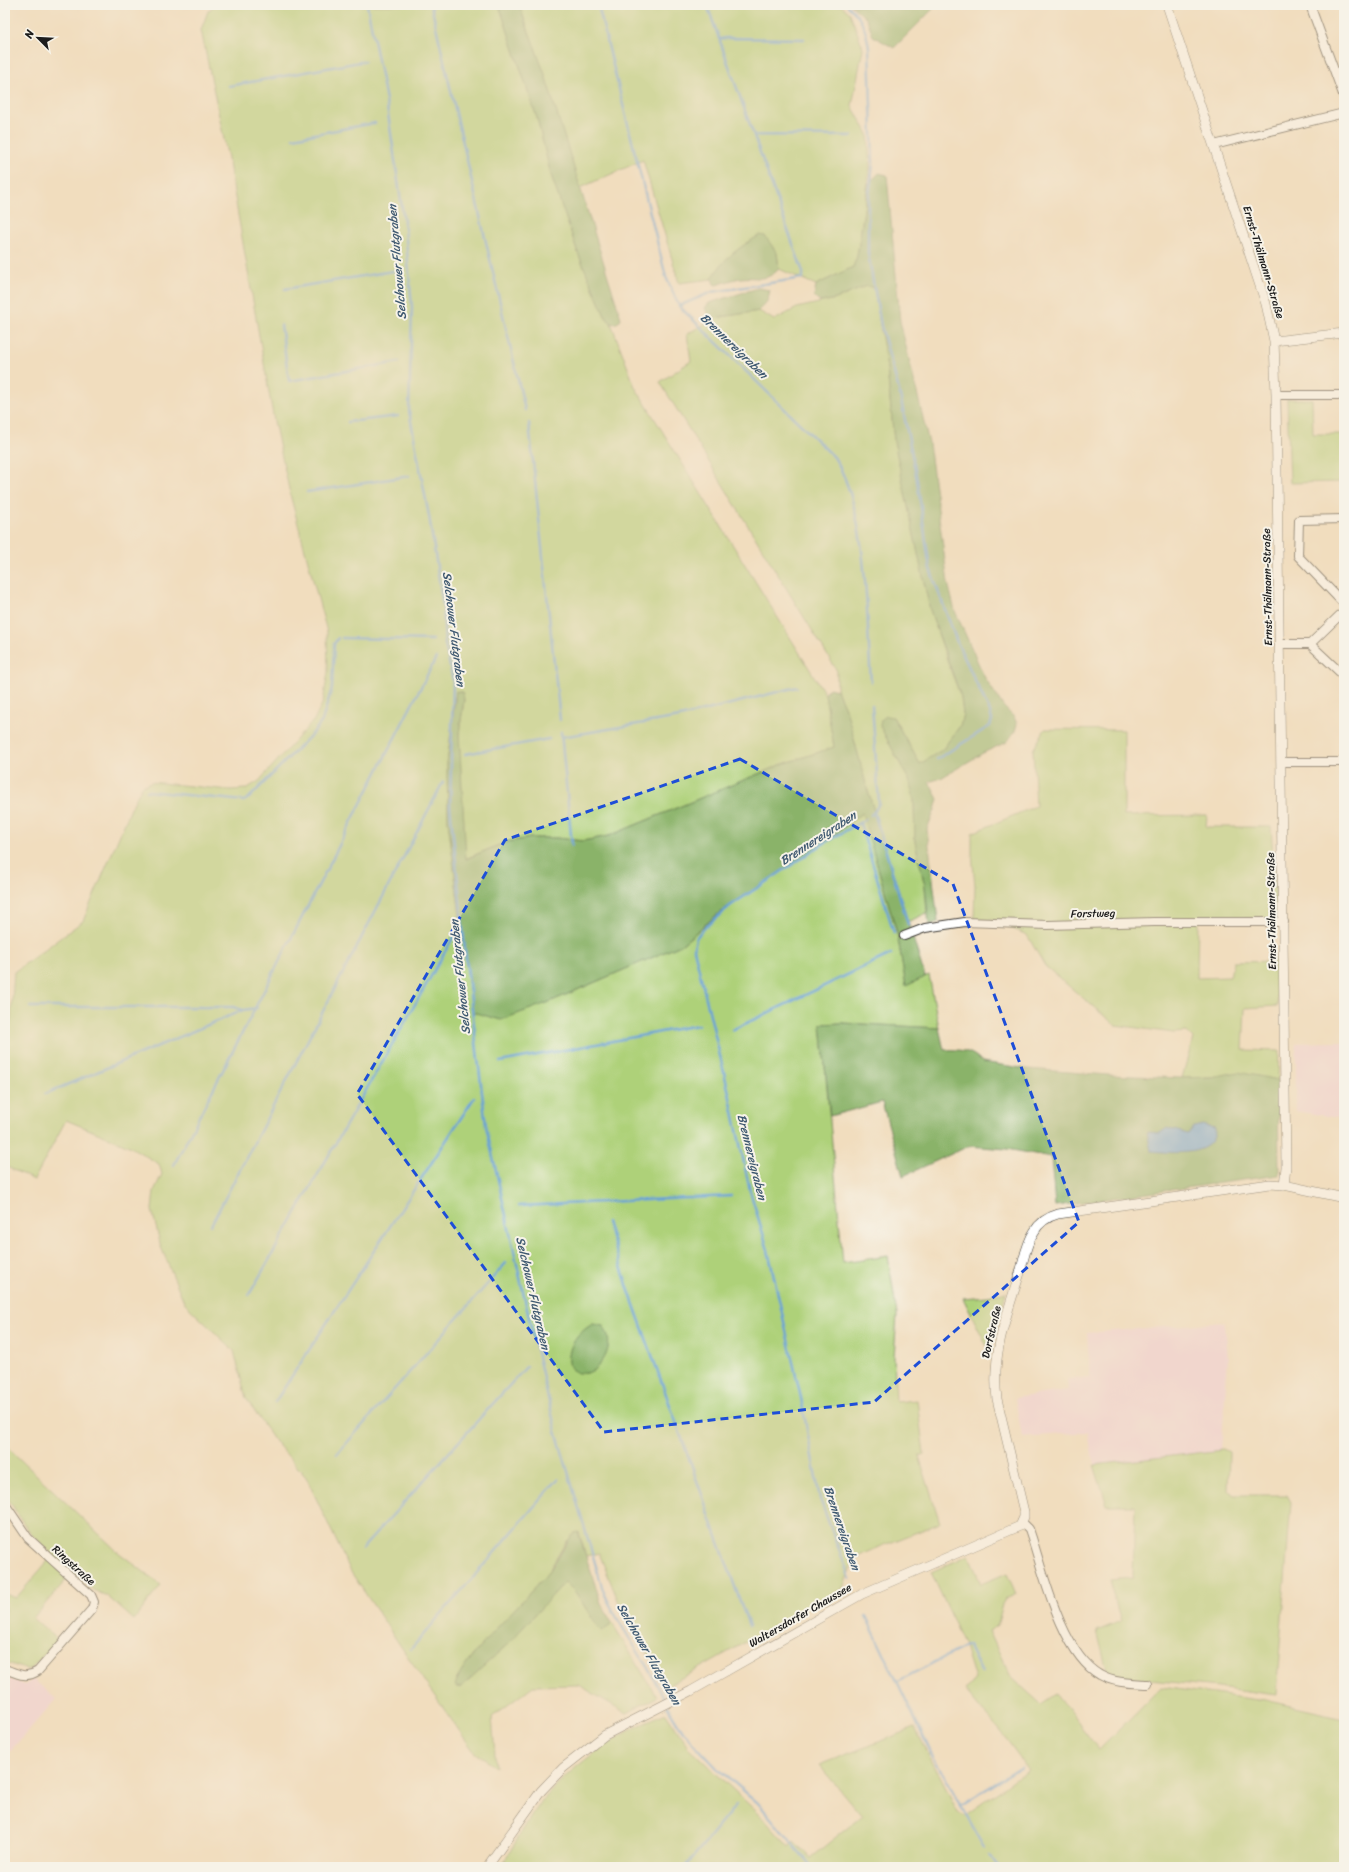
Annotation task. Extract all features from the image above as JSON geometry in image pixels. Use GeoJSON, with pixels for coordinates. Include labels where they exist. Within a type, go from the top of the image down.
{"type":"FeatureCollection","features":[{"type":"Feature","properties":{"kind":"street","name":"Ernst-Thälmann-Straße"},"geometry":{"type":"LineString","coordinates":[[1167,5],[1262,290],[1274,341],[1284,922],[1286,1167],[1284,1184]]}},
{"type":"Feature","properties":{"kind":"street"},"geometry":{"type":"LineString","coordinates":[[1310,5],[1344,97]]}},
{"type":"Feature","properties":{"kind":"street"},"geometry":{"type":"LineString","coordinates":[[1214,145],[1344,112]]}},
{"type":"Feature","properties":{"kind":"street"},"geometry":{"type":"LineString","coordinates":[[1274,341],[1344,333]]}},
{"type":"Feature","properties":{"kind":"street"},"geometry":{"type":"LineString","coordinates":[[1276,396],[1344,394]]}},
{"type":"Feature","properties":{"kind":"street"},"geometry":{"type":"LineString","coordinates":[[1344,519],[1299,520],[1298,556],[1299,559],[1344,604]]}},
{"type":"Feature","properties":{"kind":"street"},"geometry":{"type":"LineString","coordinates":[[1310,644],[1340,615],[1344,614]]}},
{"type":"Feature","properties":{"kind":"street"},"geometry":{"type":"LineString","coordinates":[[1279,644],[1310,644],[1344,676]]}},
{"type":"Feature","properties":{"kind":"street"},"geometry":{"type":"LineString","coordinates":[[1281,762],[1344,762]]}},
{"type":"Feature","properties":{"kind":"street","name":"Forstweg"},"geometry":{"type":"LineString","coordinates":[[904,936],[925,928],[965,922],[1048,925],[1154,922],[1284,922]]}},
{"type":"Feature","properties":{"kind":"street","name":"Dorfstraße"},"geometry":{"type":"LineString","coordinates":[[1022,1522],[1024,1512],[999,1409],[995,1372],[996,1354],[1029,1240],[1039,1225],[1046,1219],[1058,1214],[1270,1184],[1284,1184],[1344,1198]]}},
{"type":"Feature","properties":{"kind":"street","name":"Ringstraße"},"geometry":{"type":"LineString","coordinates":[[5,1504],[28,1538],[92,1595],[94,1602],[92,1609],[38,1671],[32,1675],[25,1676],[5,1669]]}},
{"type":"Feature","properties":{"kind":"street"},"geometry":{"type":"LineString","coordinates":[[1022,1522],[1029,1529],[1059,1619],[1078,1652],[1099,1675],[1111,1680],[1147,1684]]}},
{"type":"Feature","properties":{"kind":"street","name":"Waltersdorfer Chaussee"},"geometry":{"type":"LineString","coordinates":[[487,1867],[534,1800],[564,1768],[605,1735],[862,1594],[1017,1529],[1022,1522]]}},
{"type":"Feature","properties":{"kind":"highlighted area"},"geometry":{"type":"Polygon","coordinates":[[[740,759],[953,884],[1079,1222],[874,1402],[604,1432],[357,1094],[505,840],[740,759]]]}},
{"type":"Feature","properties":{"kind":"shaded area"},"geometry":{"type":"Polygon","coordinates":[[[1344,1042],[1344,1119],[1296,1111],[1296,1043],[1344,1042]]]}},
{"type":"Feature","properties":{"kind":"shaded area"},"geometry":{"type":"Polygon","coordinates":[[[1225,1322],[1228,1359],[1221,1450],[1094,1465],[1088,1432],[1022,1437],[1015,1398],[1068,1390],[1067,1379],[1090,1377],[1087,1333],[1225,1322]]]}},
{"type":"Feature","properties":{"kind":"shaded area"},"geometry":{"type":"Polygon","coordinates":[[[5,1677],[25,1685],[33,1679],[56,1699],[5,1757],[5,1677]]]}},
{"type":"Feature","properties":{"kind":"green space"},"geometry":{"type":"Polygon","coordinates":[[[215,5],[499,5],[537,118],[551,175],[578,253],[605,316],[611,323],[635,387],[825,694],[834,747],[780,765],[609,836],[583,841],[556,838],[531,838],[506,842],[465,859],[459,734],[464,700],[456,691],[447,764],[448,820],[472,1012],[483,1014],[547,1003],[681,945],[719,913],[821,845],[862,812],[897,933],[906,985],[929,975],[939,1028],[841,1023],[821,1024],[843,1263],[888,1256],[897,1315],[894,1357],[896,1402],[917,1400],[924,1454],[919,1456],[940,1523],[877,1548],[854,1559],[843,1588],[667,1686],[621,1608],[599,1553],[586,1556],[579,1532],[566,1542],[547,1574],[473,1655],[456,1680],[508,1644],[565,1581],[576,1593],[599,1629],[610,1626],[611,1621],[657,1697],[626,1713],[579,1685],[533,1686],[492,1717],[496,1767],[475,1753],[424,1681],[351,1572],[306,1477],[274,1440],[246,1398],[234,1351],[185,1304],[161,1247],[152,1210],[154,1191],[162,1174],[159,1164],[129,1146],[66,1120],[34,1180],[5,1166],[5,1040],[11,1019],[14,972],[83,921],[142,786],[151,782],[230,790],[246,789],[259,781],[314,720],[323,702],[328,672],[327,632],[291,498],[274,421],[229,163],[201,30],[208,11],[215,5]]]}},
{"type":"Feature","properties":{"kind":"green space"},"geometry":{"type":"Polygon","coordinates":[[[499,5],[519,5],[544,72],[621,318],[620,321],[615,324],[611,323],[605,316],[578,253],[551,175],[537,118],[499,5]]]}},
{"type":"Feature","properties":{"kind":"green space"},"geometry":{"type":"Polygon","coordinates":[[[519,5],[841,5],[850,13],[863,48],[852,106],[868,134],[870,168],[857,257],[853,267],[816,285],[779,269],[777,253],[760,235],[727,259],[712,279],[679,283],[643,160],[580,188],[544,72],[519,5]]]}},
{"type":"Feature","properties":{"kind":"green space"},"geometry":{"type":"Polygon","coordinates":[[[851,5],[937,5],[894,48],[873,36],[867,19],[851,5]]]}},
{"type":"Feature","properties":{"kind":"green space"},"geometry":{"type":"Polygon","coordinates":[[[879,173],[887,175],[900,321],[929,443],[948,583],[955,611],[984,676],[1003,706],[1014,717],[1017,724],[1015,731],[1007,742],[983,753],[941,778],[929,782],[938,799],[927,829],[938,922],[929,925],[925,886],[915,842],[914,801],[910,782],[880,726],[881,720],[886,716],[893,717],[920,764],[942,750],[960,726],[963,714],[961,697],[930,610],[894,441],[887,368],[874,288],[867,286],[836,299],[820,302],[814,296],[816,285],[853,267],[857,257],[868,184],[879,173]]]}},
{"type":"Feature","properties":{"kind":"green space"},"geometry":{"type":"Polygon","coordinates":[[[760,235],[765,236],[777,253],[779,269],[770,276],[761,278],[741,278],[716,285],[714,284],[712,279],[721,265],[739,249],[760,235]]]}},
{"type":"Feature","properties":{"kind":"green space"},"geometry":{"type":"Polygon","coordinates":[[[867,286],[874,287],[887,368],[894,441],[930,610],[961,697],[963,714],[960,726],[942,750],[920,764],[893,717],[880,726],[910,782],[914,801],[915,842],[925,886],[927,913],[907,922],[867,788],[847,713],[837,690],[837,671],[660,382],[691,361],[687,334],[715,318],[759,311],[774,320],[797,308],[836,299],[867,286]]]}},
{"type":"Feature","properties":{"kind":"green space"},"geometry":{"type":"Polygon","coordinates":[[[758,288],[770,290],[768,300],[759,311],[715,318],[708,315],[705,308],[709,303],[758,288]]]}},
{"type":"Feature","properties":{"kind":"green space"},"geometry":{"type":"Polygon","coordinates":[[[1287,399],[1312,399],[1313,434],[1344,434],[1344,482],[1290,483],[1287,399]]]}},
{"type":"Feature","properties":{"kind":"green space"},"geometry":{"type":"Polygon","coordinates":[[[829,688],[837,690],[847,713],[867,788],[925,977],[906,986],[897,933],[862,813],[821,845],[719,913],[681,945],[547,1003],[501,1020],[472,1012],[448,820],[447,764],[456,691],[463,692],[464,700],[459,734],[466,859],[506,842],[531,838],[556,838],[583,841],[609,836],[780,765],[834,747],[825,694],[829,688]]]}},
{"type":"Feature","properties":{"kind":"green space"},"geometry":{"type":"Polygon","coordinates":[[[1045,729],[1124,730],[1124,816],[1207,815],[1206,827],[1271,827],[1277,919],[1198,918],[1197,978],[1230,977],[1233,962],[1277,961],[1278,1006],[1245,1008],[1243,1050],[1279,1051],[1278,1080],[1238,1073],[1211,1077],[1182,1078],[1193,1038],[1187,1032],[1174,1033],[1115,1025],[1045,966],[1027,935],[992,920],[974,919],[975,886],[972,833],[1036,806],[1033,750],[1045,729]]]}},
{"type":"Feature","properties":{"kind":"green space"},"geometry":{"type":"Polygon","coordinates":[[[841,1023],[939,1028],[944,1050],[964,1051],[974,1055],[982,1062],[1028,1069],[1109,1075],[1182,1078],[1211,1077],[1238,1072],[1278,1080],[1279,1175],[1055,1206],[1051,1157],[1007,1149],[969,1146],[903,1176],[882,1102],[830,1116],[821,1024],[841,1023]]]}},
{"type":"Feature","properties":{"kind":"green space"},"geometry":{"type":"Polygon","coordinates":[[[1006,1292],[991,1346],[987,1346],[963,1298],[989,1296],[1006,1292]]]}},
{"type":"Feature","properties":{"kind":"green space"},"geometry":{"type":"Polygon","coordinates":[[[593,1324],[603,1326],[606,1331],[609,1342],[607,1353],[602,1362],[594,1370],[585,1373],[578,1373],[571,1369],[569,1363],[570,1349],[577,1337],[593,1324]]]}},
{"type":"Feature","properties":{"kind":"green space"},"geometry":{"type":"Polygon","coordinates":[[[5,1445],[118,1552],[161,1585],[134,1620],[107,1596],[93,1590],[73,1572],[33,1618],[58,1640],[31,1669],[25,1669],[5,1662],[5,1594],[16,1598],[53,1555],[29,1532],[5,1494],[5,1445]]]}},
{"type":"Feature","properties":{"kind":"green space"},"geometry":{"type":"Polygon","coordinates":[[[1223,1450],[1229,1453],[1228,1490],[1234,1495],[1287,1495],[1291,1502],[1276,1695],[1218,1687],[1121,1677],[1108,1674],[1097,1631],[1121,1621],[1109,1580],[1133,1578],[1135,1505],[1107,1505],[1094,1465],[1223,1450]]]}},
{"type":"Feature","properties":{"kind":"green space"},"geometry":{"type":"Polygon","coordinates":[[[578,1532],[601,1603],[611,1621],[610,1626],[602,1631],[599,1629],[576,1593],[565,1582],[508,1644],[460,1688],[455,1686],[468,1662],[495,1630],[545,1576],[570,1538],[574,1533],[578,1532]]]}},
{"type":"Feature","properties":{"kind":"green space"},"geometry":{"type":"Polygon","coordinates":[[[969,1555],[981,1584],[1007,1573],[1016,1594],[1004,1600],[997,1626],[989,1631],[1010,1676],[1041,1704],[1056,1694],[1099,1750],[1161,1687],[1273,1702],[1344,1718],[1344,1867],[501,1867],[527,1823],[544,1799],[556,1786],[600,1749],[649,1720],[666,1713],[688,1747],[760,1815],[789,1847],[794,1841],[810,1858],[862,1816],[819,1765],[915,1728],[958,1812],[964,1816],[1029,1770],[1007,1740],[965,1690],[975,1679],[964,1644],[931,1572],[969,1555]]]}},
{"type":"Feature","properties":{"kind":"water"},"geometry":{"type":"Polygon","coordinates":[[[1202,1125],[1215,1128],[1214,1138],[1209,1145],[1191,1152],[1181,1153],[1151,1151],[1147,1132],[1160,1133],[1167,1128],[1188,1134],[1194,1127],[1202,1125]]]}},
{"type":"Feature","properties":{"kind":"waterway","name":"Selchower Flutgraben"},"geometry":{"type":"LineString","coordinates":[[367,5],[386,100],[405,228],[412,307],[409,411],[429,516],[443,605],[445,644],[453,681],[450,806],[486,1126],[556,1431],[603,1590],[617,1618],[651,1673],[665,1702]]}},
{"type":"Feature","properties":{"kind":"waterway"},"geometry":{"type":"LineString","coordinates":[[431,5],[525,410]]}},
{"type":"Feature","properties":{"kind":"waterway","name":"Brennereigraben"},"geometry":{"type":"LineString","coordinates":[[598,5],[666,277],[679,306],[834,457],[845,480],[854,506],[864,566],[871,682]]}},
{"type":"Feature","properties":{"kind":"waterway"},"geometry":{"type":"LineString","coordinates":[[679,306],[712,292],[803,278],[803,272],[707,5]]}},
{"type":"Feature","properties":{"kind":"waterway"},"geometry":{"type":"LineString","coordinates":[[847,5],[860,19],[869,48],[873,164],[868,203],[868,253],[881,326],[899,390],[917,480],[930,569],[957,642],[990,712],[992,720],[990,726],[937,759]]}},
{"type":"Feature","properties":{"kind":"waterway"},"geometry":{"type":"LineString","coordinates":[[720,39],[804,39]]}},
{"type":"Feature","properties":{"kind":"waterway"},"geometry":{"type":"LineString","coordinates":[[229,86],[365,61]]}},
{"type":"Feature","properties":{"kind":"waterway"},"geometry":{"type":"LineString","coordinates":[[293,138],[375,123]]}},
{"type":"Feature","properties":{"kind":"waterway"},"geometry":{"type":"LineString","coordinates":[[754,135],[852,136]]}},
{"type":"Feature","properties":{"kind":"waterway"},"geometry":{"type":"LineString","coordinates":[[285,289],[393,271]]}},
{"type":"Feature","properties":{"kind":"waterway"},"geometry":{"type":"LineString","coordinates":[[281,325],[289,381],[399,362]]}},
{"type":"Feature","properties":{"kind":"waterway"},"geometry":{"type":"LineString","coordinates":[[348,422],[398,416]]}},
{"type":"Feature","properties":{"kind":"waterway"},"geometry":{"type":"LineString","coordinates":[[529,423],[560,720]]}},
{"type":"Feature","properties":{"kind":"waterway"},"geometry":{"type":"LineString","coordinates":[[307,492],[409,476]]}},
{"type":"Feature","properties":{"kind":"waterway"},"geometry":{"type":"LineString","coordinates":[[147,791],[244,801],[249,798],[313,733],[322,721],[332,688],[334,644],[338,638]]}},
{"type":"Feature","properties":{"kind":"waterway"},"geometry":{"type":"LineString","coordinates":[[342,638],[433,640]]}},
{"type":"Feature","properties":{"kind":"waterway"},"geometry":{"type":"LineString","coordinates":[[174,1165],[436,658]]}},
{"type":"Feature","properties":{"kind":"waterway"},"geometry":{"type":"LineString","coordinates":[[561,737],[680,717],[797,687]]}},
{"type":"Feature","properties":{"kind":"waterway","name":"Brennereigraben"},"geometry":{"type":"LineString","coordinates":[[871,815],[879,803],[872,705]]}},
{"type":"Feature","properties":{"kind":"waterway"},"geometry":{"type":"LineString","coordinates":[[561,732],[572,845]]}},
{"type":"Feature","properties":{"kind":"waterway"},"geometry":{"type":"LineString","coordinates":[[465,754],[549,739]]}},
{"type":"Feature","properties":{"kind":"waterway"},"geometry":{"type":"LineString","coordinates":[[211,1225],[443,782]]}},
{"type":"Feature","properties":{"kind":"waterway"},"geometry":{"type":"LineString","coordinates":[[874,812],[908,924]]}},
{"type":"Feature","properties":{"kind":"waterway","name":"Brennereigraben"},"geometry":{"type":"LineString","coordinates":[[850,1579],[820,1499],[801,1398],[768,1250],[750,1191],[729,1093],[694,949],[696,938],[703,929],[730,906],[826,842],[866,819]]}},
{"type":"Feature","properties":{"kind":"waterway"},"geometry":{"type":"LineString","coordinates":[[860,823],[894,933]]}},
{"type":"Feature","properties":{"kind":"waterway"},"geometry":{"type":"LineString","coordinates":[[249,1295],[454,936]]}},
{"type":"Feature","properties":{"kind":"waterway"},"geometry":{"type":"LineString","coordinates":[[732,1030],[891,954]]}},
{"type":"Feature","properties":{"kind":"waterway"},"geometry":{"type":"LineString","coordinates":[[30,1007],[233,1007],[243,1010]]}},
{"type":"Feature","properties":{"kind":"waterway"},"geometry":{"type":"LineString","coordinates":[[45,1094],[243,1010],[257,1008]]}},
{"type":"Feature","properties":{"kind":"waterway"},"geometry":{"type":"LineString","coordinates":[[500,1062],[698,1025]]}},
{"type":"Feature","properties":{"kind":"waterway"},"geometry":{"type":"LineString","coordinates":[[275,1402],[474,1098]]}},
{"type":"Feature","properties":{"kind":"waterway"},"geometry":{"type":"LineString","coordinates":[[519,1206],[731,1196]]}},
{"type":"Feature","properties":{"kind":"waterway"},"geometry":{"type":"LineString","coordinates":[[607,1222],[629,1291],[749,1626]]}},
{"type":"Feature","properties":{"kind":"waterway"},"geometry":{"type":"LineString","coordinates":[[337,1454],[506,1263]]}},
{"type":"Feature","properties":{"kind":"waterway"},"geometry":{"type":"LineString","coordinates":[[362,1549],[527,1366]]}},
{"type":"Feature","properties":{"kind":"waterway"},"geometry":{"type":"LineString","coordinates":[[411,1649],[558,1479]]}},
{"type":"Feature","properties":{"kind":"waterway","name":"Brennereigraben"},"geometry":{"type":"LineString","coordinates":[[866,1616],[931,1753],[985,1848]]}},
{"type":"Feature","properties":{"kind":"waterway"},"geometry":{"type":"LineString","coordinates":[[898,1681],[968,1645],[982,1673]]}},
{"type":"Feature","properties":{"kind":"waterway","name":"Selchower Flutgraben"},"geometry":{"type":"LineString","coordinates":[[667,1706],[683,1732],[716,1767],[758,1803],[812,1867]]}},
{"type":"Feature","properties":{"kind":"waterway"},"geometry":{"type":"LineString","coordinates":[[961,1805],[1022,1767]]}},
{"type":"Feature","properties":{"kind":"waterway"},"geometry":{"type":"LineString","coordinates":[[685,1867],[736,1805]]}},
{"type":"Feature","properties":{"kind":"waterway","name":"Brennereigraben"},"geometry":{"type":"LineString","coordinates":[[990,1855],[998,1867]]}}]}
